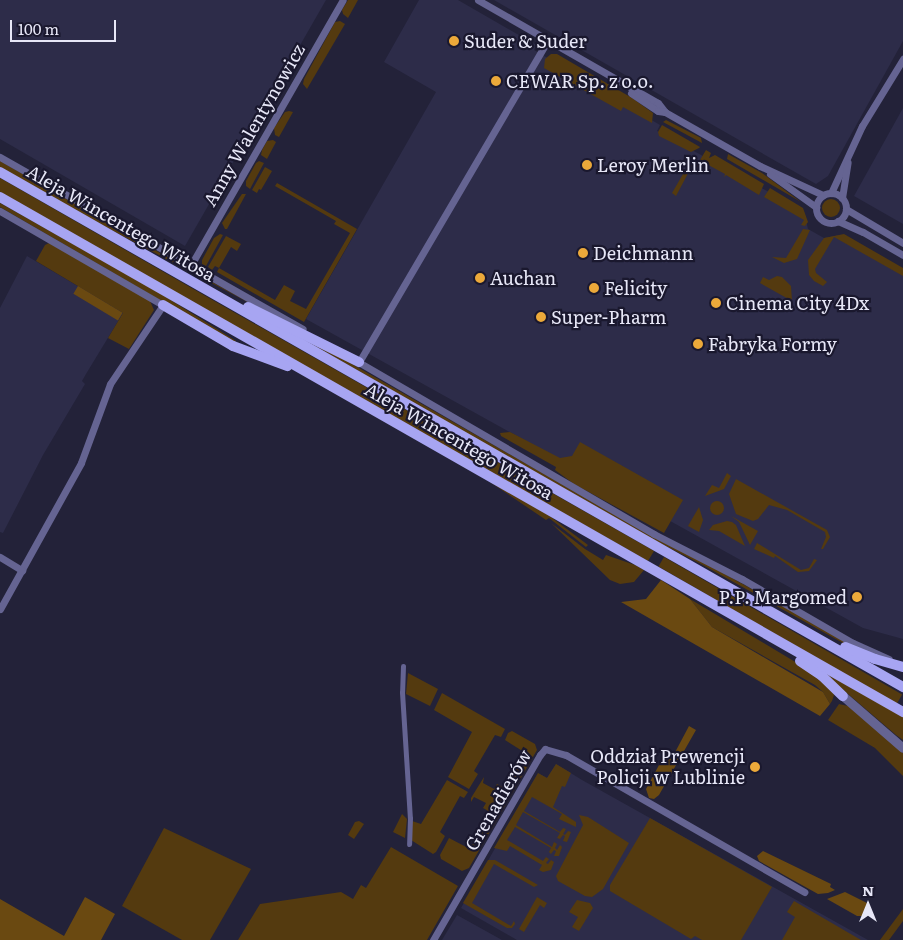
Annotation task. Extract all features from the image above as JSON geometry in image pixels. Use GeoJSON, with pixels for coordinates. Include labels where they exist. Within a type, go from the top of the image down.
{"type":"FeatureCollection","features":[{"type":"Feature","properties":{"kind":"main road","name":"Aleja Wincentego Witosa"},"geometry":{"type":"LineString","coordinates":[[0,172],[215,295],[652,538],[676,558],[903,687]]}},
{"type":"Feature","properties":{"kind":"main road","name":"Aleja Wincentego Witosa"},"geometry":{"type":"LineString","coordinates":[[0,197],[903,712]]}},
{"type":"Feature","properties":{"kind":"main road"},"geometry":{"type":"LineString","coordinates":[[215,295],[259,312],[359,362]]}},
{"type":"Feature","properties":{"kind":"main road"},"geometry":{"type":"LineString","coordinates":[[163,305],[233,346],[309,373]]}},
{"type":"Feature","properties":{"kind":"main road"},"geometry":{"type":"LineString","coordinates":[[430,443],[483,481]]}},
{"type":"Feature","properties":{"kind":"main road"},"geometry":{"type":"LineString","coordinates":[[747,598],[795,619],[860,654],[903,665]]}},
{"type":"Feature","properties":{"kind":"main road"},"geometry":{"type":"LineString","coordinates":[[732,615],[816,671],[843,696]]}},
{"type":"Feature","properties":{"kind":"street","name":"Anny Walentynowicz"},"geometry":{"type":"LineString","coordinates":[[191,265],[343,0]]}},
{"type":"Feature","properties":{"kind":"street"},"geometry":{"type":"LineString","coordinates":[[478,0],[658,103],[665,112],[760,166],[816,207],[818,215],[824,221],[838,221],[863,232],[903,255]]}},
{"type":"Feature","properties":{"kind":"street"},"geometry":{"type":"LineString","coordinates":[[359,362],[548,41]]}},
{"type":"Feature","properties":{"kind":"street"},"geometry":{"type":"LineString","coordinates":[[816,207],[827,194],[862,126],[903,59]]}},
{"type":"Feature","properties":{"kind":"street"},"geometry":{"type":"LineString","coordinates":[[838,221],[845,214],[846,209],[842,198],[850,152]]}},
{"type":"Feature","properties":{"kind":"street","name":"Aleja Wincentego Witosa"},"geometry":{"type":"LineString","coordinates":[[0,157],[359,362],[652,538],[681,548],[742,579],[854,643],[903,665]]}},
{"type":"Feature","properties":{"kind":"street"},"geometry":{"type":"LineString","coordinates":[[760,166],[827,194],[842,198]]}},
{"type":"Feature","properties":{"kind":"street"},"geometry":{"type":"LineString","coordinates":[[846,209],[903,243]]}},
{"type":"Feature","properties":{"kind":"street"},"geometry":{"type":"LineString","coordinates":[[0,211],[163,305],[110,384],[82,463],[0,609]]}},
{"type":"Feature","properties":{"kind":"street"},"geometry":{"type":"LineString","coordinates":[[0,557],[22,570]]}},
{"type":"Feature","properties":{"kind":"street"},"geometry":{"type":"LineString","coordinates":[[404,666],[402,692],[410,818],[409,844]]}},
{"type":"Feature","properties":{"kind":"street"},"geometry":{"type":"LineString","coordinates":[[843,696],[903,748]]}},
{"type":"Feature","properties":{"kind":"street","name":"Grenadierów"},"geometry":{"type":"LineString","coordinates":[[434,940],[545,749],[566,755],[804,892]]}},
{"type":"Feature","properties":{"kind":"shaded area"},"geometry":{"type":"Polygon","coordinates":[[[0,0],[326,0],[185,246],[0,139],[0,0]]]}},
{"type":"Feature","properties":{"kind":"shaded area"},"geometry":{"type":"Polygon","coordinates":[[[348,0],[358,0],[348,18],[343,14],[342,10],[348,0]]]}},
{"type":"Feature","properties":{"kind":"shaded area"},"geometry":{"type":"Polygon","coordinates":[[[419,0],[458,0],[536,45],[534,50],[660,125],[657,131],[804,211],[808,229],[824,238],[840,235],[903,271],[903,639],[863,628],[306,319],[436,92],[384,62],[419,0]]]}},
{"type":"Feature","properties":{"kind":"shaded area"},"geometry":{"type":"Polygon","coordinates":[[[494,0],[903,0],[903,41],[828,176],[816,184],[494,0]]]}},
{"type":"Feature","properties":{"kind":"shaded area"},"geometry":{"type":"Polygon","coordinates":[[[340,21],[345,24],[307,89],[303,84],[304,79],[335,22],[340,21]]]}},
{"type":"Feature","properties":{"kind":"shaded area"},"geometry":{"type":"Polygon","coordinates":[[[551,54],[557,54],[632,98],[653,113],[652,123],[623,107],[621,111],[544,68],[545,59],[551,54]]]}},
{"type":"Feature","properties":{"kind":"shaded area"},"geometry":{"type":"Polygon","coordinates":[[[903,108],[903,224],[854,196],[903,108]]]}},
{"type":"Feature","properties":{"kind":"shaded area"},"geometry":{"type":"Polygon","coordinates":[[[285,112],[293,112],[279,137],[275,135],[274,128],[285,112]]]}},
{"type":"Feature","properties":{"kind":"shaded area"},"geometry":{"type":"Polygon","coordinates":[[[666,120],[701,138],[702,143],[663,122],[666,120]]]}},
{"type":"Feature","properties":{"kind":"shaded area"},"geometry":{"type":"Polygon","coordinates":[[[662,125],[700,147],[691,152],[659,136],[658,132],[662,125]]]}},
{"type":"Feature","properties":{"kind":"shaded area"},"geometry":{"type":"Polygon","coordinates":[[[273,140],[276,142],[267,159],[261,155],[262,150],[267,141],[273,140]]]}},
{"type":"Feature","properties":{"kind":"shaded area"},"geometry":{"type":"Polygon","coordinates":[[[706,150],[711,153],[709,158],[715,155],[764,184],[759,195],[726,175],[724,177],[725,174],[701,161],[697,168],[692,166],[676,196],[672,193],[690,162],[697,165],[706,150]]]}},
{"type":"Feature","properties":{"kind":"shaded area"},"geometry":{"type":"Polygon","coordinates":[[[728,154],[762,173],[801,202],[727,159],[728,154]]]}},
{"type":"Feature","properties":{"kind":"shaded area"},"geometry":{"type":"Polygon","coordinates":[[[0,161],[270,314],[89,218],[0,167],[0,161]]]}},
{"type":"Feature","properties":{"kind":"shaded area"},"geometry":{"type":"Polygon","coordinates":[[[259,161],[264,163],[250,189],[246,186],[246,181],[259,161]]]}},
{"type":"Feature","properties":{"kind":"shaded area"},"geometry":{"type":"Polygon","coordinates":[[[265,167],[272,171],[261,190],[259,189],[257,193],[252,190],[265,167]]]}},
{"type":"Feature","properties":{"kind":"shaded area"},"geometry":{"type":"Polygon","coordinates":[[[0,178],[654,551],[648,561],[138,272],[0,192],[0,178]]]}},
{"type":"Feature","properties":{"kind":"shaded area"},"geometry":{"type":"Polygon","coordinates":[[[277,183],[357,229],[304,322],[217,272],[219,268],[275,300],[284,285],[295,291],[290,301],[306,309],[350,233],[334,224],[336,221],[275,186],[277,183]]]}},
{"type":"Feature","properties":{"kind":"shaded area"},"geometry":{"type":"Polygon","coordinates":[[[770,188],[803,208],[808,222],[805,226],[801,225],[804,220],[764,197],[770,188]]]}},
{"type":"Feature","properties":{"kind":"shaded area"},"geometry":{"type":"Polygon","coordinates":[[[242,194],[246,194],[227,229],[225,229],[222,223],[242,194]]]}},
{"type":"Feature","properties":{"kind":"shaded area"},"geometry":{"type":"Polygon","coordinates":[[[831,199],[837,202],[840,208],[837,214],[831,217],[825,214],[822,208],[825,202],[831,199]]]}},
{"type":"Feature","properties":{"kind":"shaded area"},"geometry":{"type":"Polygon","coordinates":[[[0,203],[153,289],[236,341],[234,343],[0,207],[0,203]]]}},
{"type":"Feature","properties":{"kind":"shaded area"},"geometry":{"type":"Polygon","coordinates":[[[803,229],[810,230],[797,259],[784,263],[772,257],[786,258],[803,229]]]}},
{"type":"Feature","properties":{"kind":"shaded area"},"geometry":{"type":"Polygon","coordinates":[[[220,234],[223,235],[206,266],[202,264],[202,260],[214,238],[220,234]]]}},
{"type":"Feature","properties":{"kind":"shaded area"},"geometry":{"type":"Polygon","coordinates":[[[844,234],[903,268],[903,276],[834,237],[815,269],[816,273],[827,282],[823,286],[814,281],[809,275],[808,260],[824,238],[844,234]]]}},
{"type":"Feature","properties":{"kind":"shaded area"},"geometry":{"type":"Polygon","coordinates":[[[226,236],[241,244],[237,251],[231,247],[219,268],[215,266],[212,270],[208,267],[226,236]]]}},
{"type":"Feature","properties":{"kind":"shaded area"},"geometry":{"type":"Polygon","coordinates":[[[49,243],[150,301],[154,310],[129,349],[108,338],[123,313],[36,261],[45,245],[49,243]]]}},
{"type":"Feature","properties":{"kind":"shaded area"},"geometry":{"type":"Polygon","coordinates":[[[27,256],[123,313],[82,381],[85,384],[43,455],[3,533],[0,532],[0,308],[27,256]]]}},
{"type":"Feature","properties":{"kind":"shaded area"},"geometry":{"type":"Polygon","coordinates":[[[777,276],[782,277],[791,286],[792,301],[760,283],[763,277],[769,280],[777,276]]]}},
{"type":"Feature","properties":{"kind":"shaded area"},"geometry":{"type":"Polygon","coordinates":[[[78,286],[123,313],[118,320],[73,294],[78,286]]]}},
{"type":"Feature","properties":{"kind":"shaded area"},"geometry":{"type":"Polygon","coordinates":[[[267,318],[324,348],[567,487],[868,653],[852,648],[701,564],[627,526],[267,318]]]}},
{"type":"Feature","properties":{"kind":"shaded area"},"geometry":{"type":"Polygon","coordinates":[[[510,432],[560,458],[572,456],[580,442],[683,500],[664,533],[574,484],[555,470],[556,467],[501,436],[500,433],[510,432]]]}},
{"type":"Feature","properties":{"kind":"shaded area"},"geometry":{"type":"Polygon","coordinates":[[[727,473],[731,476],[724,489],[705,496],[712,485],[719,488],[727,473]]]}},
{"type":"Feature","properties":{"kind":"shaded area"},"geometry":{"type":"Polygon","coordinates":[[[736,479],[827,530],[830,537],[823,549],[821,549],[826,537],[825,532],[787,510],[769,505],[758,519],[753,521],[736,514],[729,494],[736,479]]]}},
{"type":"Feature","properties":{"kind":"shaded area"},"geometry":{"type":"Polygon","coordinates":[[[490,482],[547,514],[588,545],[586,547],[549,518],[546,520],[490,482]]]}},
{"type":"Feature","properties":{"kind":"shaded area"},"geometry":{"type":"Polygon","coordinates":[[[714,501],[720,501],[724,508],[720,515],[714,515],[710,511],[710,505],[714,501]]]}},
{"type":"Feature","properties":{"kind":"shaded area"},"geometry":{"type":"Polygon","coordinates":[[[699,507],[703,520],[699,532],[688,526],[699,507]]]}},
{"type":"Feature","properties":{"kind":"shaded area"},"geometry":{"type":"Polygon","coordinates":[[[731,516],[758,531],[750,545],[739,522],[731,516]]]}},
{"type":"Feature","properties":{"kind":"shaded area"},"geometry":{"type":"Polygon","coordinates":[[[727,521],[736,525],[745,546],[719,531],[709,530],[713,525],[727,521]]]}},
{"type":"Feature","properties":{"kind":"shaded area"},"geometry":{"type":"Polygon","coordinates":[[[551,523],[603,560],[606,555],[644,570],[634,582],[620,584],[610,580],[551,523]]]}},
{"type":"Feature","properties":{"kind":"shaded area"},"geometry":{"type":"Polygon","coordinates":[[[757,543],[801,570],[809,568],[814,559],[817,560],[809,571],[798,572],[775,556],[774,558],[754,549],[757,543]]]}},
{"type":"Feature","properties":{"kind":"shaded area"},"geometry":{"type":"Polygon","coordinates":[[[664,557],[902,694],[897,704],[658,567],[664,557]]]}},
{"type":"Feature","properties":{"kind":"shaded area"},"geometry":{"type":"Polygon","coordinates":[[[661,580],[690,599],[712,627],[823,692],[830,704],[820,716],[621,602],[646,599],[661,580]]]}},
{"type":"Feature","properties":{"kind":"shaded area"},"geometry":{"type":"Polygon","coordinates":[[[690,599],[807,669],[832,691],[834,695],[830,704],[823,692],[815,685],[712,627],[690,599]]]}},
{"type":"Feature","properties":{"kind":"shaded area"},"geometry":{"type":"Polygon","coordinates":[[[820,670],[903,717],[903,740],[896,735],[820,670]]]}},
{"type":"Feature","properties":{"kind":"shaded area"},"geometry":{"type":"Polygon","coordinates":[[[408,673],[438,689],[430,706],[406,694],[408,673]]]}},
{"type":"Feature","properties":{"kind":"shaded area"},"geometry":{"type":"Polygon","coordinates":[[[442,693],[505,729],[501,737],[495,735],[474,771],[478,774],[469,789],[448,777],[472,732],[434,710],[442,693]]]}},
{"type":"Feature","properties":{"kind":"shaded area"},"geometry":{"type":"Polygon","coordinates":[[[839,704],[848,706],[903,753],[903,776],[875,748],[828,720],[839,704]]]}},
{"type":"Feature","properties":{"kind":"shaded area"},"geometry":{"type":"Polygon","coordinates":[[[689,726],[696,730],[659,795],[654,799],[649,798],[646,789],[665,754],[672,758],[689,726]]]}},
{"type":"Feature","properties":{"kind":"shaded area"},"geometry":{"type":"Polygon","coordinates":[[[512,731],[535,744],[537,750],[469,868],[462,871],[441,859],[440,855],[449,838],[470,849],[490,812],[483,808],[486,803],[474,797],[471,802],[471,798],[484,777],[483,783],[494,789],[497,784],[504,788],[524,752],[505,740],[508,733],[512,731]]]}},
{"type":"Feature","properties":{"kind":"shaded area"},"geometry":{"type":"Polygon","coordinates":[[[556,764],[868,940],[517,940],[461,908],[538,773],[547,778],[556,764]]]}},
{"type":"Feature","properties":{"kind":"shaded area"},"geometry":{"type":"Polygon","coordinates":[[[556,764],[571,773],[565,787],[562,786],[553,807],[576,822],[576,827],[559,819],[562,814],[532,797],[524,811],[560,832],[563,828],[566,829],[563,834],[565,835],[568,831],[571,832],[567,842],[563,841],[565,836],[563,835],[560,839],[557,838],[560,833],[523,812],[516,825],[552,847],[554,842],[557,844],[555,848],[557,850],[560,845],[562,847],[559,856],[554,856],[556,851],[554,850],[551,854],[549,852],[551,848],[515,827],[507,840],[543,861],[546,857],[549,859],[546,863],[548,864],[551,860],[554,862],[551,870],[543,872],[539,870],[542,865],[510,846],[507,851],[494,848],[538,773],[547,778],[556,764]]]}},
{"type":"Feature","properties":{"kind":"shaded area"},"geometry":{"type":"Polygon","coordinates":[[[447,780],[468,792],[464,798],[460,796],[440,832],[445,836],[433,854],[411,840],[412,821],[421,824],[447,780]]]}},
{"type":"Feature","properties":{"kind":"shaded area"},"geometry":{"type":"Polygon","coordinates":[[[402,814],[407,819],[405,838],[393,832],[402,814]]]}},
{"type":"Feature","properties":{"kind":"shaded area"},"geometry":{"type":"Polygon","coordinates":[[[579,815],[588,817],[629,843],[603,889],[592,897],[585,896],[558,881],[556,876],[583,825],[579,815]]]}},
{"type":"Feature","properties":{"kind":"shaded area"},"geometry":{"type":"Polygon","coordinates":[[[650,818],[772,887],[741,940],[702,940],[695,936],[691,939],[610,891],[610,885],[650,818]]]}},
{"type":"Feature","properties":{"kind":"shaded area"},"geometry":{"type":"Polygon","coordinates":[[[359,821],[364,824],[354,839],[348,835],[355,822],[359,821]]]}},
{"type":"Feature","properties":{"kind":"shaded area"},"geometry":{"type":"Polygon","coordinates":[[[164,828],[251,869],[210,940],[182,940],[122,906],[164,828]]]}},
{"type":"Feature","properties":{"kind":"shaded area"},"geometry":{"type":"Polygon","coordinates":[[[391,847],[458,886],[427,940],[238,940],[260,904],[341,892],[353,899],[361,885],[366,888],[391,847]]]}},
{"type":"Feature","properties":{"kind":"shaded area"},"geometry":{"type":"Polygon","coordinates":[[[763,851],[831,884],[830,887],[835,890],[818,894],[759,861],[757,856],[763,851]]]}},
{"type":"Feature","properties":{"kind":"shaded area"},"geometry":{"type":"Polygon","coordinates":[[[488,860],[495,860],[538,885],[534,887],[494,864],[472,903],[511,926],[514,921],[515,924],[512,928],[507,928],[463,903],[488,860]]]}},
{"type":"Feature","properties":{"kind":"shaded area"},"geometry":{"type":"Polygon","coordinates":[[[845,892],[867,903],[870,909],[868,916],[857,916],[827,899],[845,892]]]}},
{"type":"Feature","properties":{"kind":"shaded area"},"geometry":{"type":"Polygon","coordinates":[[[85,897],[115,914],[101,940],[0,940],[0,899],[64,936],[85,897]]]}},
{"type":"Feature","properties":{"kind":"shaded area"},"geometry":{"type":"Polygon","coordinates":[[[537,897],[547,903],[544,908],[540,905],[524,932],[519,929],[537,897]]]}},
{"type":"Feature","properties":{"kind":"shaded area"},"geometry":{"type":"Polygon","coordinates":[[[577,900],[590,903],[593,908],[579,931],[572,927],[578,917],[569,912],[577,900]]]}},
{"type":"Feature","properties":{"kind":"shaded area"},"geometry":{"type":"Polygon","coordinates":[[[794,901],[861,940],[782,940],[795,917],[787,912],[794,901]]]}},
{"type":"Feature","properties":{"kind":"shaded area"},"geometry":{"type":"Polygon","coordinates":[[[903,909],[903,921],[889,940],[880,940],[903,909]]]}},
{"type":"Feature","properties":{"kind":"shaded area"},"geometry":{"type":"Polygon","coordinates":[[[457,915],[502,940],[442,940],[457,915]]]}},
{"type":"Feature","properties":{"kind":"place","name":"Suder & Suder"},"geometry":{"type":"Point","coordinates":[454,41]}},
{"type":"Feature","properties":{"kind":"place","name":"CEWAR Sp. z o.o."},"geometry":{"type":"Point","coordinates":[496,81]}},
{"type":"Feature","properties":{"kind":"place","name":"Leroy Merlin"},"geometry":{"type":"Point","coordinates":[587,165]}},
{"type":"Feature","properties":{"kind":"place","name":"Deichmann"},"geometry":{"type":"Point","coordinates":[583,253]}},
{"type":"Feature","properties":{"kind":"place","name":"Auchan"},"geometry":{"type":"Point","coordinates":[480,278]}},
{"type":"Feature","properties":{"kind":"place","name":"Felicity"},"geometry":{"type":"Point","coordinates":[594,288]}},
{"type":"Feature","properties":{"kind":"place","name":"Cinema City 4Dx"},"geometry":{"type":"Point","coordinates":[716,303]}},
{"type":"Feature","properties":{"kind":"place","name":"Super-Pharm"},"geometry":{"type":"Point","coordinates":[541,317]}},
{"type":"Feature","properties":{"kind":"place","name":"Fabryka Formy"},"geometry":{"type":"Point","coordinates":[698,344]}},
{"type":"Feature","properties":{"kind":"place","name":"P.P. Margomed"},"geometry":{"type":"Point","coordinates":[857,597]}},
{"type":"Feature","properties":{"kind":"place","name":"Oddział Prewencji Policji w Lublinie"},"geometry":{"type":"Point","coordinates":[755,767]}}]}
